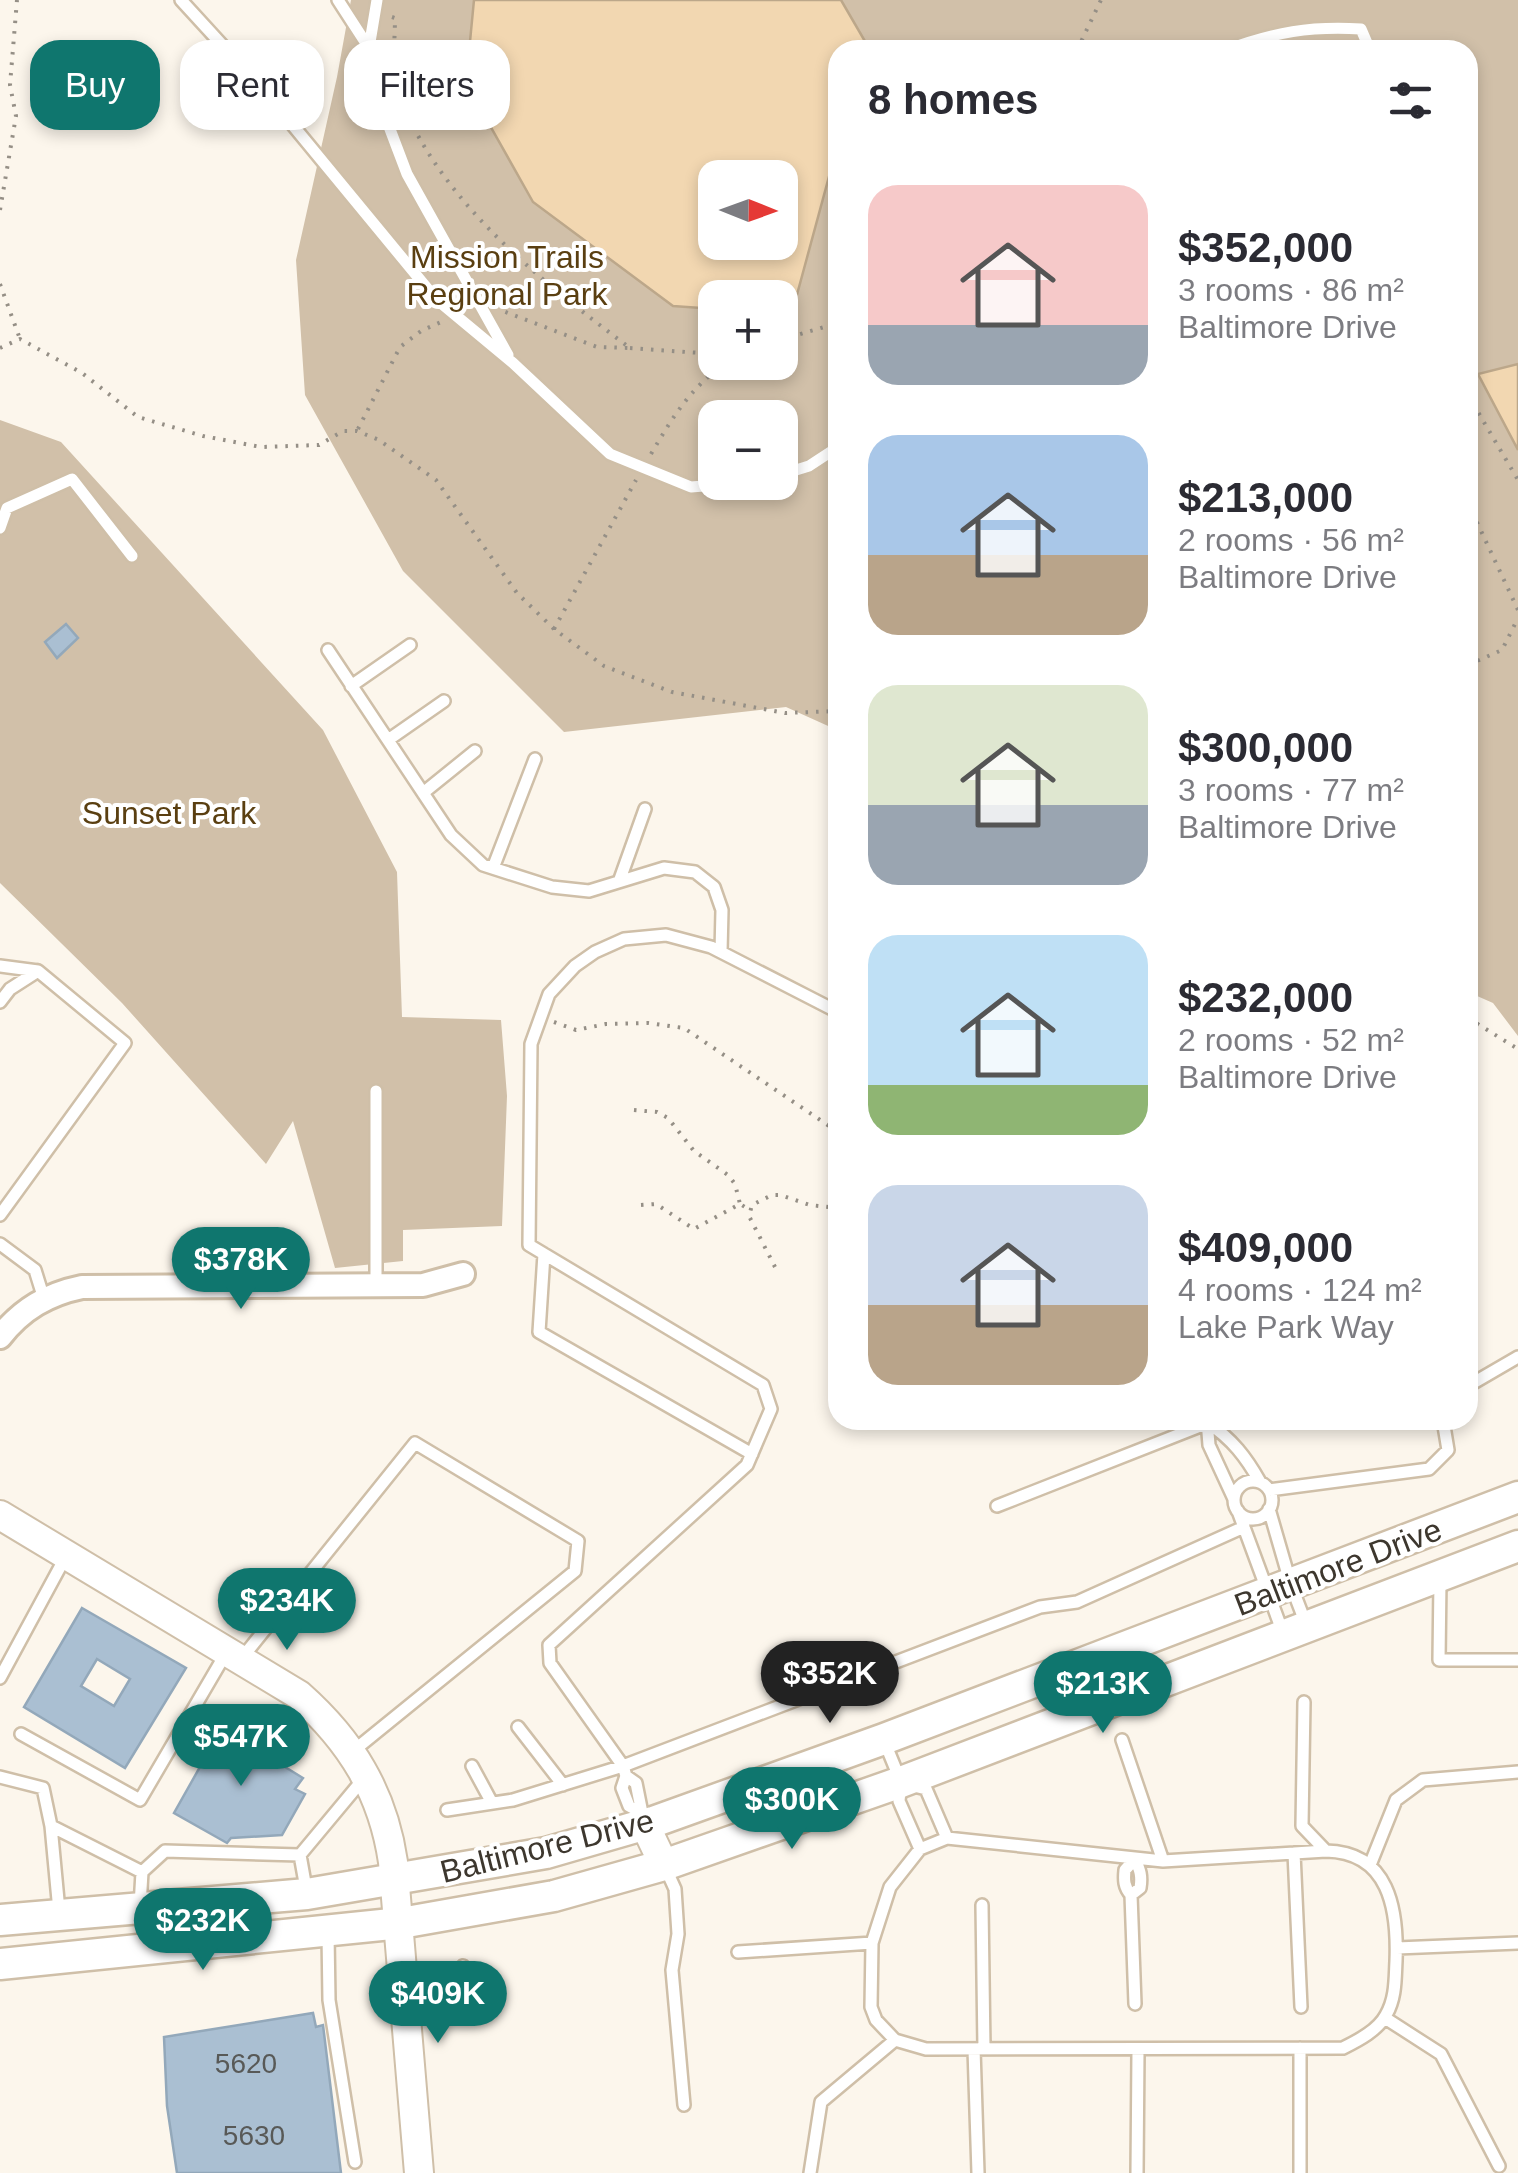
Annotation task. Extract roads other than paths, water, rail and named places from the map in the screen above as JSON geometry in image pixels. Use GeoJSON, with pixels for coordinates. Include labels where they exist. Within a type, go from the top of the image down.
{"type":"FeatureCollection","features":[{"type":"Feature","properties":{"kind":"main road","name":"Baltimore Drive"},"geometry":{"type":"LineString","coordinates":[[0,1920],[306,1894],[546,1853],[884,1739],[1518,1497]]}},
{"type":"Feature","properties":{"kind":"main road","name":"Baltimore Drive"},"geometry":{"type":"LineString","coordinates":[[0,1964],[401,1923],[554,1896],[664,1865],[901,1782],[1518,1546]]}},
{"type":"Feature","properties":{"kind":"street"},"geometry":{"type":"LineString","coordinates":[[0,1337],[24,1312],[67,1290],[97,1286],[423,1286],[464,1274]]}},
{"type":"Feature","properties":{"kind":"street"},"geometry":{"type":"LineString","coordinates":[[0,1515],[299,1694],[337,1732],[359,1764],[388,1825],[396,1880],[418,2173]]}},
{"type":"Feature","properties":{"kind":"street"},"geometry":{"type":"LineString","coordinates":[[642,1819],[664,1865]]}},
{"type":"Feature","properties":{"kind":"lane"},"geometry":{"type":"LineString","coordinates":[[180,0],[267,94],[436,298],[610,454],[642,470],[698,486]]}},
{"type":"Feature","properties":{"kind":"lane"},"geometry":{"type":"LineString","coordinates":[[338,0],[363,40]]}},
{"type":"Feature","properties":{"kind":"lane"},"geometry":{"type":"LineString","coordinates":[[370,40],[376,6]]}},
{"type":"Feature","properties":{"kind":"lane"},"geometry":{"type":"LineString","coordinates":[[1260,40],[1301,28],[1361,28],[1366,40]]}},
{"type":"Feature","properties":{"kind":"lane"},"geometry":{"type":"LineString","coordinates":[[390,130],[407,174],[513,364]]}},
{"type":"Feature","properties":{"kind":"lane"},"geometry":{"type":"LineString","coordinates":[[798,469],[828,454]]}},
{"type":"Feature","properties":{"kind":"lane"},"geometry":{"type":"LineString","coordinates":[[0,528],[8,508],[72,479],[132,556]]}},
{"type":"Feature","properties":{"kind":"lane"},"geometry":{"type":"LineString","coordinates":[[351,686],[410,645]]}},
{"type":"Feature","properties":{"kind":"lane"},"geometry":{"type":"LineString","coordinates":[[328,650],[451,835],[483,865],[552,887],[589,891],[664,868],[695,872],[714,887],[722,910],[722,952]]}},
{"type":"Feature","properties":{"kind":"lane"},"geometry":{"type":"LineString","coordinates":[[388,740],[444,701]]}},
{"type":"Feature","properties":{"kind":"lane"},"geometry":{"type":"LineString","coordinates":[[423,793],[475,750]]}},
{"type":"Feature","properties":{"kind":"lane"},"geometry":{"type":"LineString","coordinates":[[493,868],[536,758]]}},
{"type":"Feature","properties":{"kind":"lane"},"geometry":{"type":"LineString","coordinates":[[620,879],[645,810]]}},
{"type":"Feature","properties":{"kind":"lane"},"geometry":{"type":"LineString","coordinates":[[642,1819],[636,1784],[550,1663],[549,1645],[747,1465],[772,1409],[763,1385],[528,1245],[531,1044],[548,994],[595,952],[624,939],[666,936],[722,952],[828,1007]]}},
{"type":"Feature","properties":{"kind":"lane"},"geometry":{"type":"LineString","coordinates":[[0,966],[38,971],[125,1043],[0,1215]]}},
{"type":"Feature","properties":{"kind":"lane"},"geometry":{"type":"LineString","coordinates":[[0,1002],[10,989],[38,971]]}},
{"type":"Feature","properties":{"kind":"lane"},"geometry":{"type":"LineString","coordinates":[[376,1092],[376,1284]]}},
{"type":"Feature","properties":{"kind":"lane"},"geometry":{"type":"LineString","coordinates":[[0,1244],[35,1270],[44,1299]]}},
{"type":"Feature","properties":{"kind":"lane"},"geometry":{"type":"LineString","coordinates":[[544,1254],[539,1332],[752,1454]]}},
{"type":"Feature","properties":{"kind":"lane"},"geometry":{"type":"LineString","coordinates":[[1478,1380],[1518,1357]]}},
{"type":"Feature","properties":{"kind":"lane"},"geometry":{"type":"LineString","coordinates":[[997,1506],[1186,1430]]}},
{"type":"Feature","properties":{"kind":"lane"},"geometry":{"type":"LineString","coordinates":[[1208,1430],[1209,1445],[1244,1527],[1280,1589],[1295,1629]]}},
{"type":"Feature","properties":{"kind":"lane"},"geometry":{"type":"LineString","coordinates":[[1219,1430],[1247,1459],[1265,1486],[1280,1589],[1295,1629]]}},
{"type":"Feature","properties":{"kind":"lane"},"geometry":{"type":"LineString","coordinates":[[1236,1505],[1243,1484],[1265,1486],[1386,1477],[1429,1469],[1448,1450],[1445,1430]]}},
{"type":"Feature","properties":{"kind":"lane"},"geometry":{"type":"LineString","coordinates":[[21,1734],[140,1800],[235,1654],[415,1443],[578,1541],[575,1571],[359,1764],[300,1855],[306,1894]]}},
{"type":"Feature","properties":{"kind":"lane"},"geometry":{"type":"LineString","coordinates":[[1236,1505],[1254,1519],[1270,1509]]}},
{"type":"Feature","properties":{"kind":"lane"},"geometry":{"type":"LineString","coordinates":[[446,1810],[514,1800],[625,1771],[1040,1607],[1077,1602],[1244,1527]]}},
{"type":"Feature","properties":{"kind":"lane"},"geometry":{"type":"LineString","coordinates":[[0,1678],[66,1556]]}},
{"type":"Feature","properties":{"kind":"lane"},"geometry":{"type":"LineString","coordinates":[[1440,1576],[1438,1660],[1518,1660]]}},
{"type":"Feature","properties":{"kind":"lane"},"geometry":{"type":"LineString","coordinates":[[1304,1702],[1302,1826],[1326,1851]]}},
{"type":"Feature","properties":{"kind":"lane"},"geometry":{"type":"LineString","coordinates":[[518,1727],[562,1785]]}},
{"type":"Feature","properties":{"kind":"lane"},"geometry":{"type":"LineString","coordinates":[[884,1739],[901,1782],[899,1801],[920,1849]]}},
{"type":"Feature","properties":{"kind":"lane"},"geometry":{"type":"LineString","coordinates":[[1122,1740],[1163,1861]]}},
{"type":"Feature","properties":{"kind":"lane"},"geometry":{"type":"LineString","coordinates":[[472,1766],[492,1803]]}},
{"type":"Feature","properties":{"kind":"lane"},"geometry":{"type":"LineString","coordinates":[[1370,1865],[1396,1800],[1423,1780],[1518,1772]]}},
{"type":"Feature","properties":{"kind":"lane"},"geometry":{"type":"LineString","coordinates":[[0,1776],[44,1788],[60,1914]]}},
{"type":"Feature","properties":{"kind":"lane"},"geometry":{"type":"LineString","coordinates":[[901,1782],[926,1790],[946,1838]]}},
{"type":"Feature","properties":{"kind":"lane"},"geometry":{"type":"LineString","coordinates":[[51,1826],[142,1872]]}},
{"type":"Feature","properties":{"kind":"lane"},"geometry":{"type":"LineString","coordinates":[[946,1838],[1135,1860],[1294,1853],[1346,1851],[1370,1865],[1384,1880],[1394,1906],[1394,1994],[1385,2018],[1362,2039],[1343,2048],[926,2049],[895,2040],[876,2020],[871,2006],[872,1943],[890,1887],[920,1849],[946,1838]]}},
{"type":"Feature","properties":{"kind":"lane"},"geometry":{"type":"LineString","coordinates":[[140,1906],[142,1872],[165,1851],[300,1855]]}},
{"type":"Feature","properties":{"kind":"lane"},"geometry":{"type":"LineString","coordinates":[[1294,1853],[1301,2007]]}},
{"type":"Feature","properties":{"kind":"lane"},"geometry":{"type":"LineString","coordinates":[[1135,1860],[1124,1870],[1125,1889],[1131,1895],[1136,2004]]}},
{"type":"Feature","properties":{"kind":"lane"},"geometry":{"type":"LineString","coordinates":[[664,1865],[676,1900],[678,1934],[672,1970],[684,2106]]}},
{"type":"Feature","properties":{"kind":"lane"},"geometry":{"type":"LineString","coordinates":[[978,2173],[982,1905]]}},
{"type":"Feature","properties":{"kind":"lane"},"geometry":{"type":"LineString","coordinates":[[328,1930],[330,2000],[356,2162]]}},
{"type":"Feature","properties":{"kind":"lane"},"geometry":{"type":"LineString","coordinates":[[738,1952],[872,1943]]}},
{"type":"Feature","properties":{"kind":"lane"},"geometry":{"type":"LineString","coordinates":[[1396,1948],[1518,1943]]}},
{"type":"Feature","properties":{"kind":"lane"},"geometry":{"type":"LineString","coordinates":[[406,2012],[469,2004],[463,1966]]}},
{"type":"Feature","properties":{"kind":"lane"},"geometry":{"type":"LineString","coordinates":[[1385,2018],[1441,2054],[1499,2166]]}},
{"type":"Feature","properties":{"kind":"lane"},"geometry":{"type":"LineString","coordinates":[[810,2173],[821,2102],[895,2040]]}},
{"type":"Feature","properties":{"kind":"lane"},"geometry":{"type":"LineString","coordinates":[[1300,2048],[1300,2173]]}},
{"type":"Feature","properties":{"kind":"lane"},"geometry":{"type":"LineString","coordinates":[[1136,2173],[1138,2051]]}},
{"type":"Feature","properties":{"kind":"park label","name":"Mission Trails Regional Park"},"geometry":{"type":"Point","coordinates":[508,276]}},
{"type":"Feature","properties":{"kind":"park label","name":"Sunset Park"},"geometry":{"type":"Point","coordinates":[169,813]}}]}
